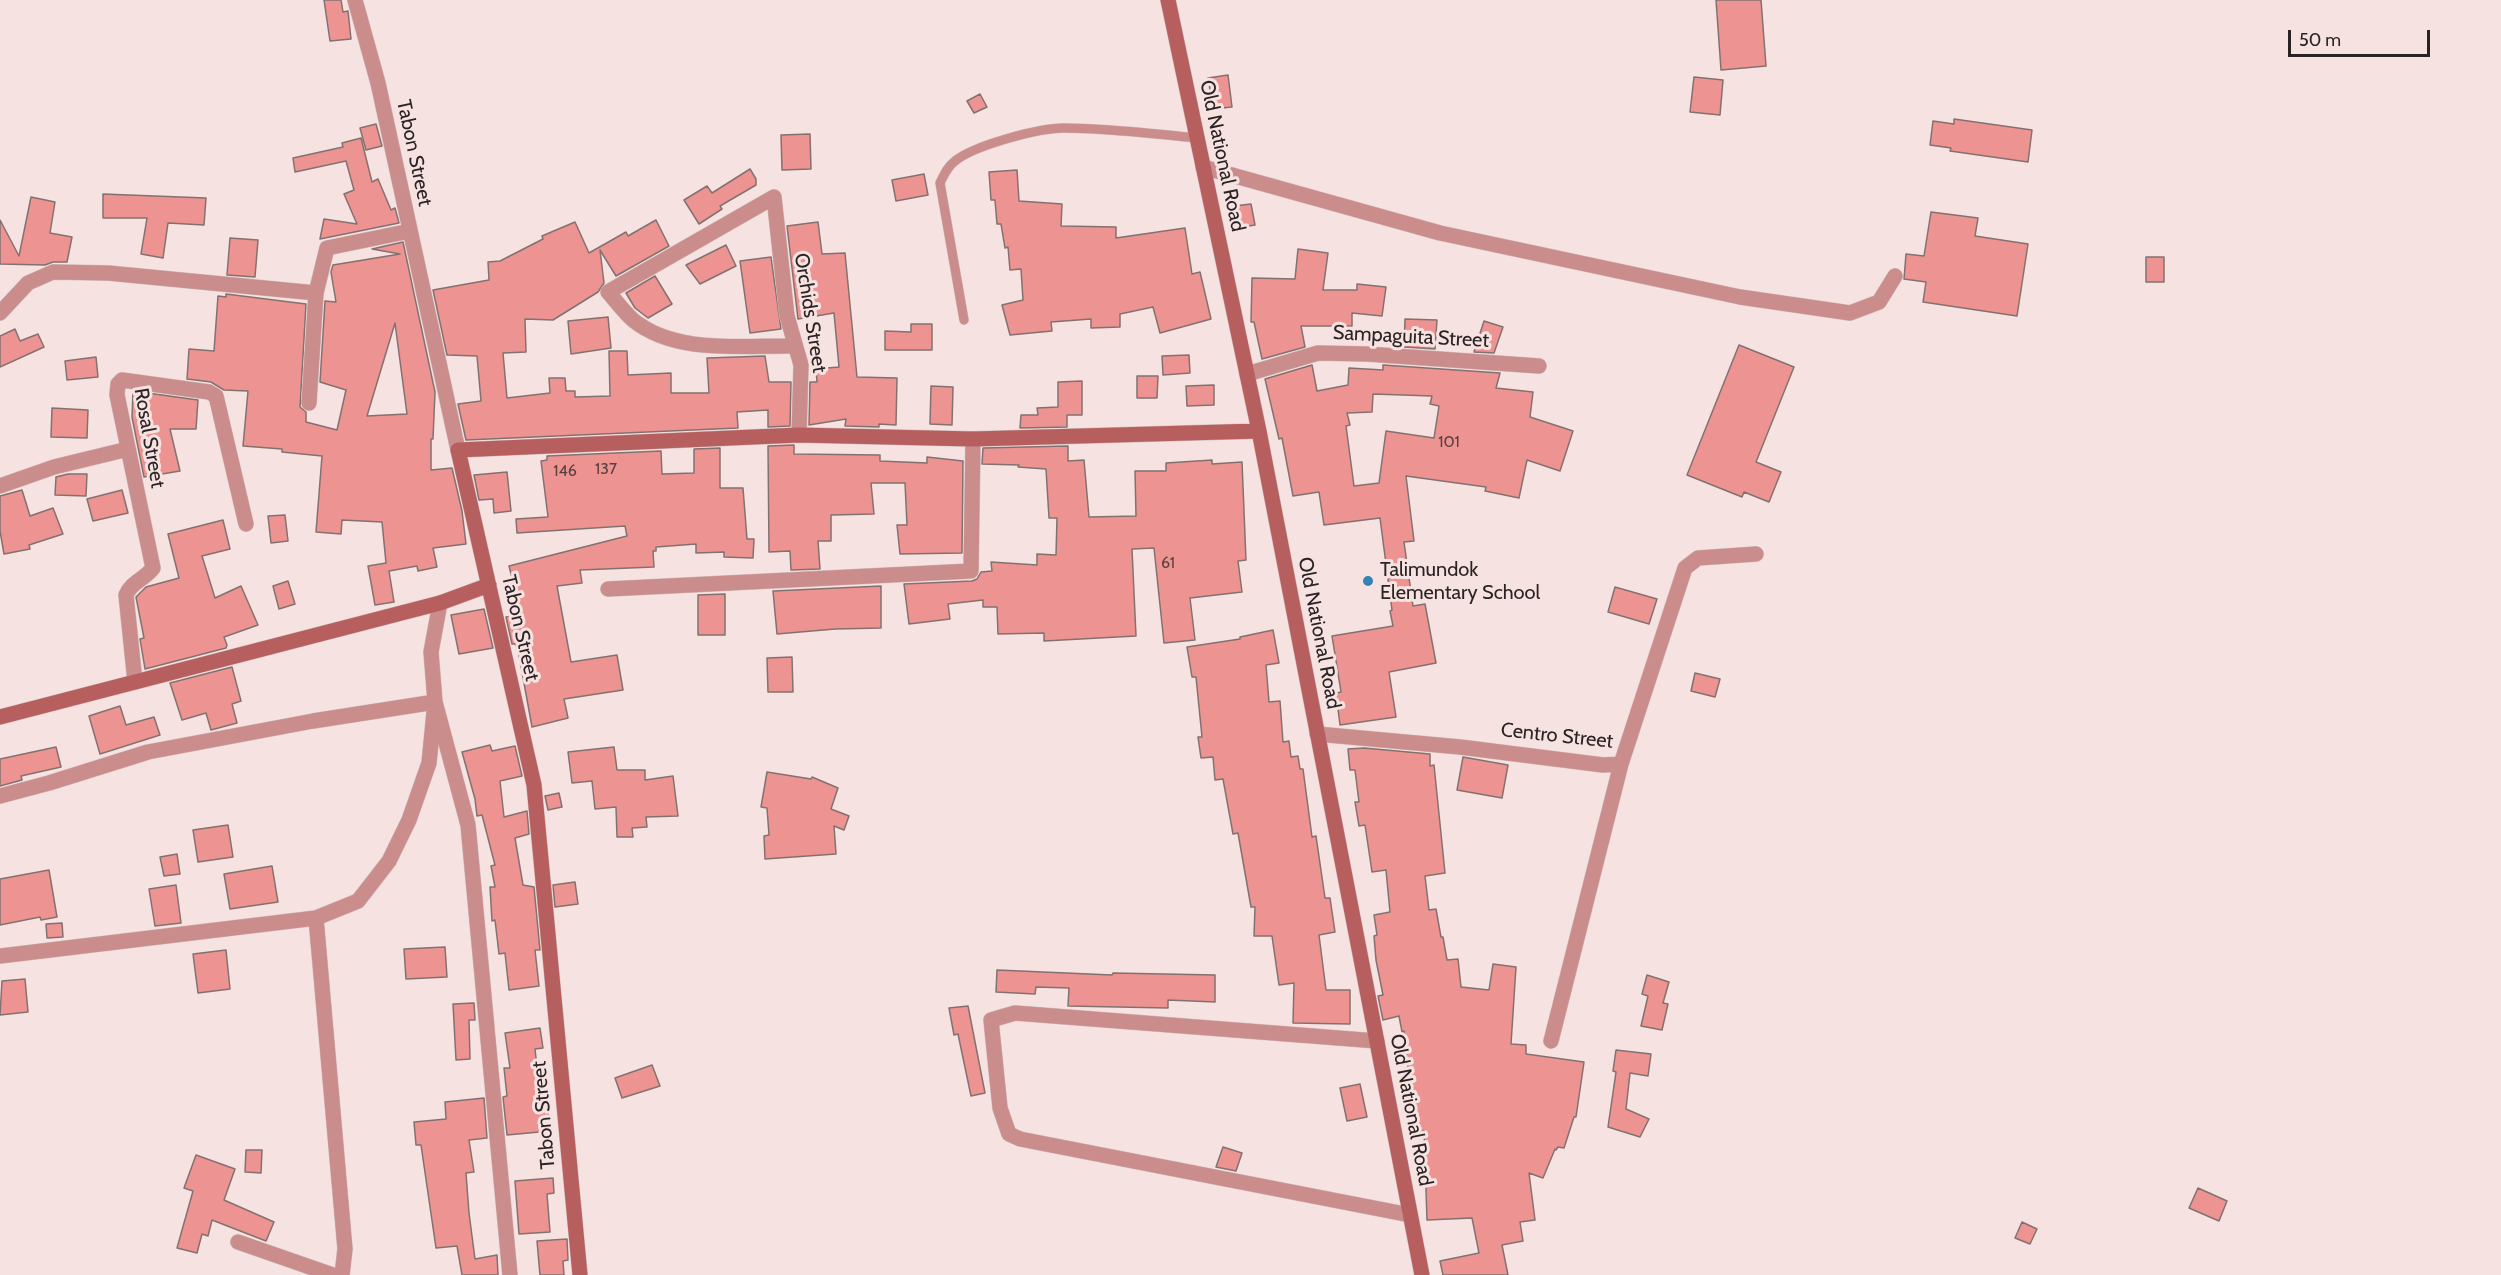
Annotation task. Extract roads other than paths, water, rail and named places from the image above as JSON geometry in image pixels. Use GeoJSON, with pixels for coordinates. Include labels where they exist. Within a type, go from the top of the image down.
{"type":"FeatureCollection","features":[{"type":"Feature","properties":{"kind":"street","name":"Tabon Street"},"geometry":{"type":"LineString","coordinates":[[355,0],[378,83],[534,785],[580,1275]]}},
{"type":"Feature","properties":{"kind":"street","name":"Old National Road"},"geometry":{"type":"LineString","coordinates":[[1168,0],[1259,431],[1422,1275]]}},
{"type":"Feature","properties":{"kind":"street"},"geometry":{"type":"LineString","coordinates":[[1203,167],[1440,233],[1740,297],[1850,313],[1879,302],[1895,276]]}},
{"type":"Feature","properties":{"kind":"street","name":"Orchids Street"},"geometry":{"type":"LineString","coordinates":[[795,346],[689,344],[648,329],[633,320],[608,292],[774,197],[787,316],[801,365],[799,435]]}},
{"type":"Feature","properties":{"kind":"street"},"geometry":{"type":"LineString","coordinates":[[309,403],[316,293],[327,248],[410,231]]}},
{"type":"Feature","properties":{"kind":"street"},"geometry":{"type":"LineString","coordinates":[[0,313],[28,283],[53,272],[108,273],[316,293]]}},
{"type":"Feature","properties":{"kind":"street","name":"Sampaguita Street"},"geometry":{"type":"LineString","coordinates":[[1247,374],[1318,353],[1367,354],[1539,366]]}},
{"type":"Feature","properties":{"kind":"street","name":"Rosal Street"},"geometry":{"type":"LineString","coordinates":[[135,682],[126,595],[129,587],[153,568],[117,395],[118,384],[122,380],[209,392],[216,396],[246,524]]}},
{"type":"Feature","properties":{"kind":"street"},"geometry":{"type":"LineString","coordinates":[[458,450],[799,435],[973,439],[1259,431]]}},
{"type":"Feature","properties":{"kind":"street"},"geometry":{"type":"LineString","coordinates":[[608,589],[971,571],[973,439]]}},
{"type":"Feature","properties":{"kind":"street"},"geometry":{"type":"LineString","coordinates":[[0,486],[54,467],[128,449]]}},
{"type":"Feature","properties":{"kind":"street","name":"Centro Street"},"geometry":{"type":"LineString","coordinates":[[1317,734],[1460,747],[1603,765],[1621,764],[1685,568],[1698,558],[1756,554]]}},
{"type":"Feature","properties":{"kind":"street"},"geometry":{"type":"LineString","coordinates":[[0,717],[440,603],[489,585]]}},
{"type":"Feature","properties":{"kind":"street"},"geometry":{"type":"LineString","coordinates":[[0,956],[316,918],[357,901],[389,861],[409,820],[429,763],[435,702],[431,652],[440,603]]}},
{"type":"Feature","properties":{"kind":"street"},"geometry":{"type":"LineString","coordinates":[[0,796],[148,752],[313,721],[435,702]]}},
{"type":"Feature","properties":{"kind":"street"},"geometry":{"type":"LineString","coordinates":[[435,702],[468,825],[510,1275]]}},
{"type":"Feature","properties":{"kind":"street"},"geometry":{"type":"LineString","coordinates":[[1551,1041],[1621,764]]}},
{"type":"Feature","properties":{"kind":"street"},"geometry":{"type":"LineString","coordinates":[[316,918],[345,1249],[342,1275]]}},
{"type":"Feature","properties":{"kind":"street"},"geometry":{"type":"LineString","coordinates":[[1377,1041],[1015,1012],[992,1020],[1000,1108],[1009,1134],[1020,1139],[1410,1215]]}},
{"type":"Feature","properties":{"kind":"street"},"geometry":{"type":"LineString","coordinates":[[238,1242],[333,1275]]}},
{"type":"Feature","properties":{"kind":"lane"},"geometry":{"type":"LineString","coordinates":[[964,320],[940,183],[946,170],[956,160],[975,150],[1018,135],[1062,128],[1197,138]]}},
{"type":"Feature","properties":{"kind":"place","name":"Talimundok Elementary School"},"geometry":{"type":"Point","coordinates":[1368,581]}}]}
